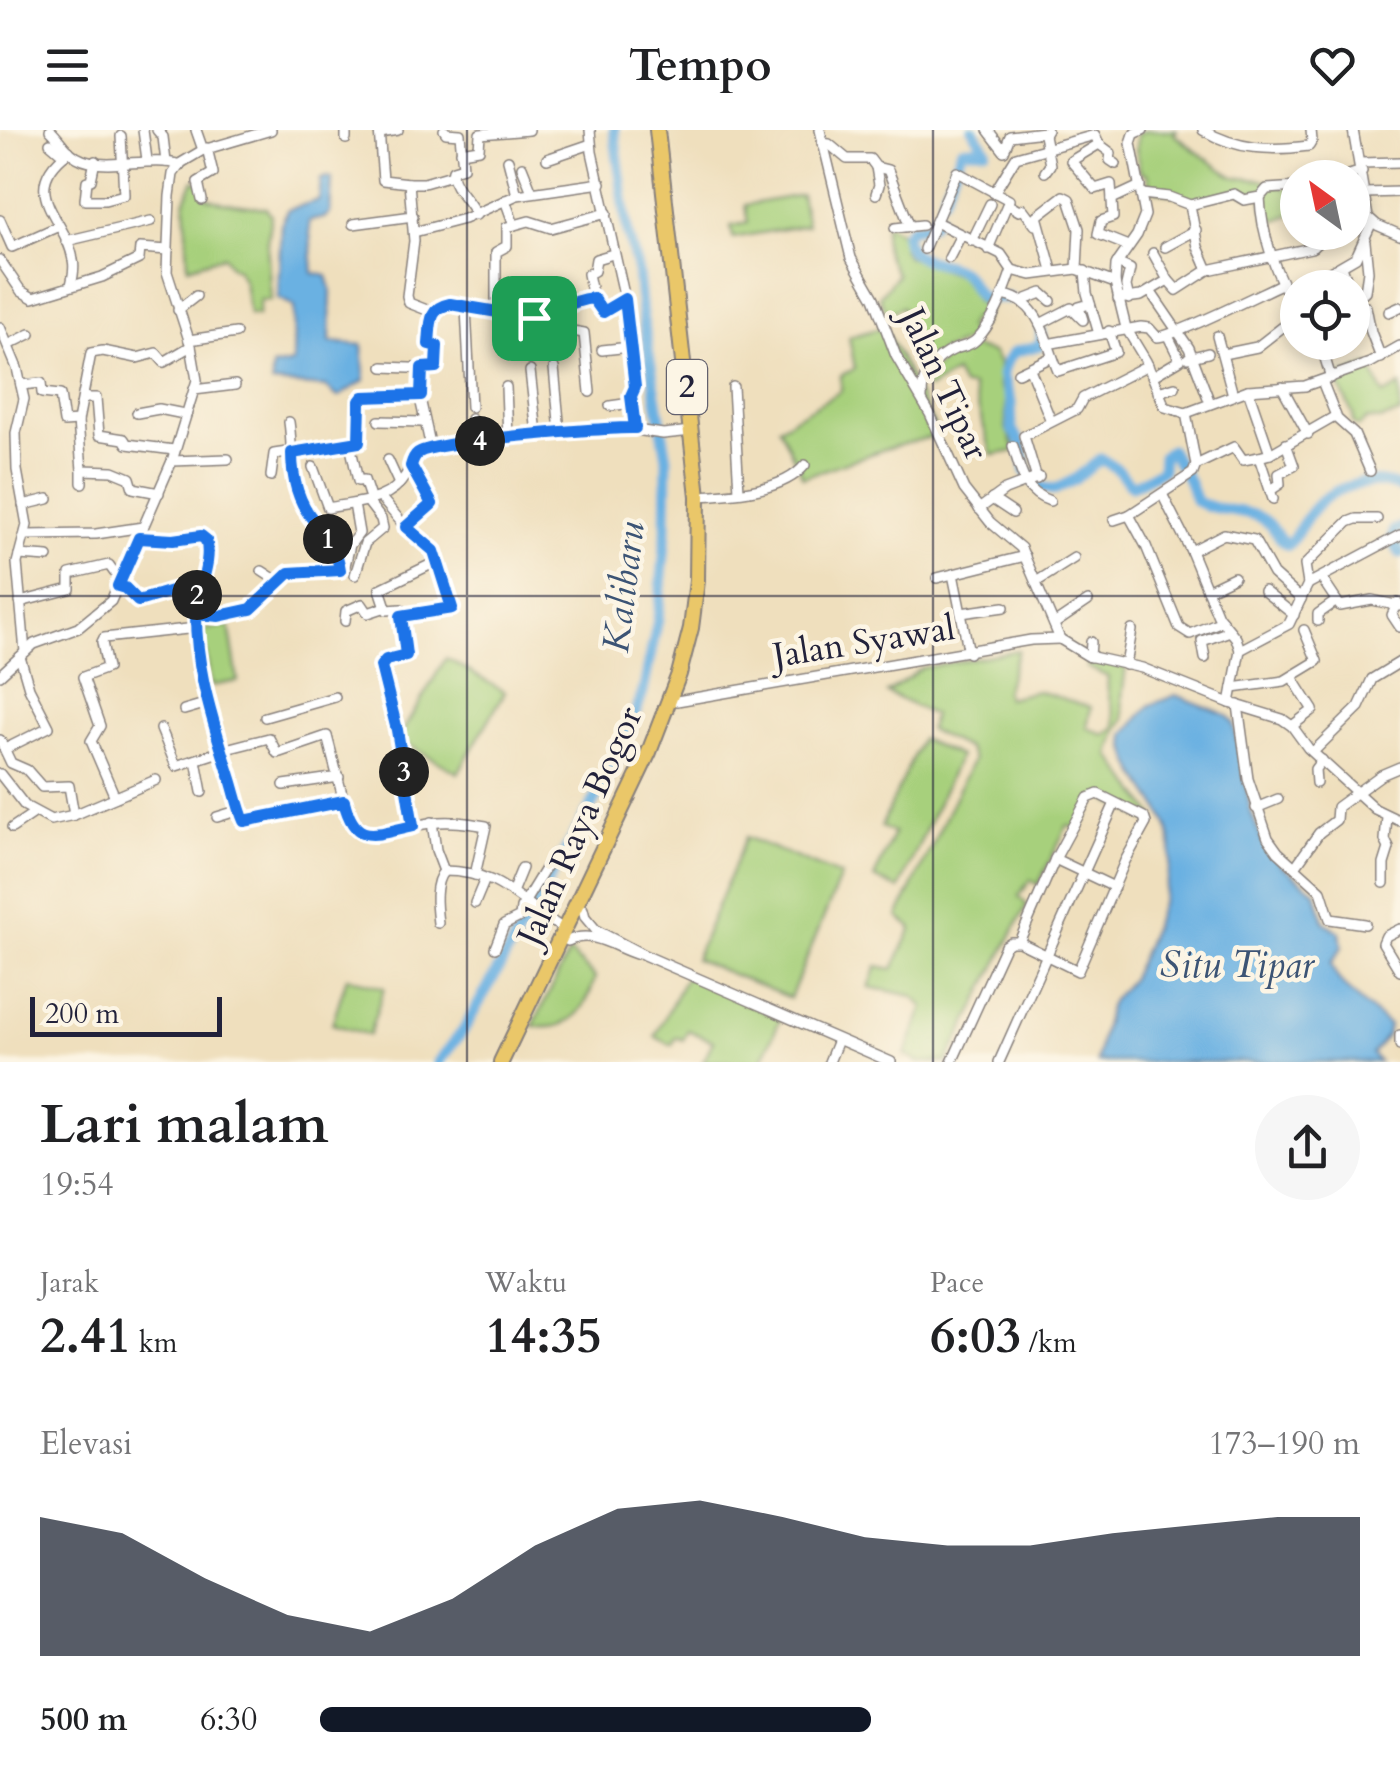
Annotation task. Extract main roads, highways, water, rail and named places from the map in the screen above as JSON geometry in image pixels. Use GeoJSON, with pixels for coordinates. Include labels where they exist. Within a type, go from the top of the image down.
{"type":"FeatureCollection","features":[{"type":"Feature","properties":{"kind":"highway","name":"Jalan Raya Bogor"},"geometry":{"type":"LineString","coordinates":[[509,1062],[649,752],[679,674],[696,596],[702,496],[660,130]]}},
{"type":"Feature","properties":{"kind":"highway","name":"Jalan Raya Bogor"},"geometry":{"type":"LineString","coordinates":[[580,908],[657,755],[693,650],[702,594],[702,496],[660,130]]}},
{"type":"Feature","properties":{"kind":"highway","name":"Jalan Raya Bogor"},"geometry":{"type":"LineString","coordinates":[[501,1062],[523,1027]]}},
{"type":"Feature","properties":{"kind":"water"},"geometry":{"type":"Polygon","coordinates":[[[332,178],[330,213],[309,221],[313,273],[327,276],[331,289],[330,342],[362,345],[365,380],[338,397],[326,387],[272,383],[272,367],[293,363],[294,306],[278,298],[281,225],[287,210],[319,200],[321,179],[332,178]]]}},
{"type":"Feature","properties":{"kind":"water","name":"Situ Tipar"},"geometry":{"type":"Polygon","coordinates":[[[1176,695],[1227,715],[1233,722],[1251,812],[1263,843],[1281,865],[1316,892],[1324,922],[1340,932],[1342,947],[1331,964],[1334,973],[1355,998],[1389,1025],[1387,1035],[1372,1054],[1379,1062],[1097,1062],[1111,1002],[1131,978],[1157,917],[1171,853],[1165,821],[1132,766],[1125,734],[1150,705],[1176,695]]]}},
{"type":"Feature","properties":{"kind":"waterway","name":"Kalibaru"},"geometry":{"type":"LineString","coordinates":[[438,1062],[463,1031],[622,752],[643,692],[658,619],[666,533],[667,458],[614,130]]}},
{"type":"Feature","properties":{"kind":"waterway"},"geometry":{"type":"LineString","coordinates":[[943,198],[962,149],[986,149],[973,130]]}},
{"type":"Feature","properties":{"kind":"waterway"},"geometry":{"type":"LineString","coordinates":[[938,215],[931,224],[911,228],[905,234],[912,252],[962,272],[981,298],[1009,298]]}},
{"type":"Feature","properties":{"kind":"waterway"},"geometry":{"type":"LineString","coordinates":[[1041,331],[1041,345],[1014,352],[1002,375],[1011,402],[1012,430],[1021,443],[1026,470],[1040,487],[1054,490],[1101,459],[1116,468],[1132,486],[1162,470],[1163,456],[1170,450],[1196,501],[1259,517],[1288,545],[1329,495],[1364,483],[1400,488]]}},
{"type":"Feature","properties":{"kind":"waterway"},"geometry":{"type":"LineString","coordinates":[[1400,528],[1394,530],[1392,540],[1400,553]]}}]}
